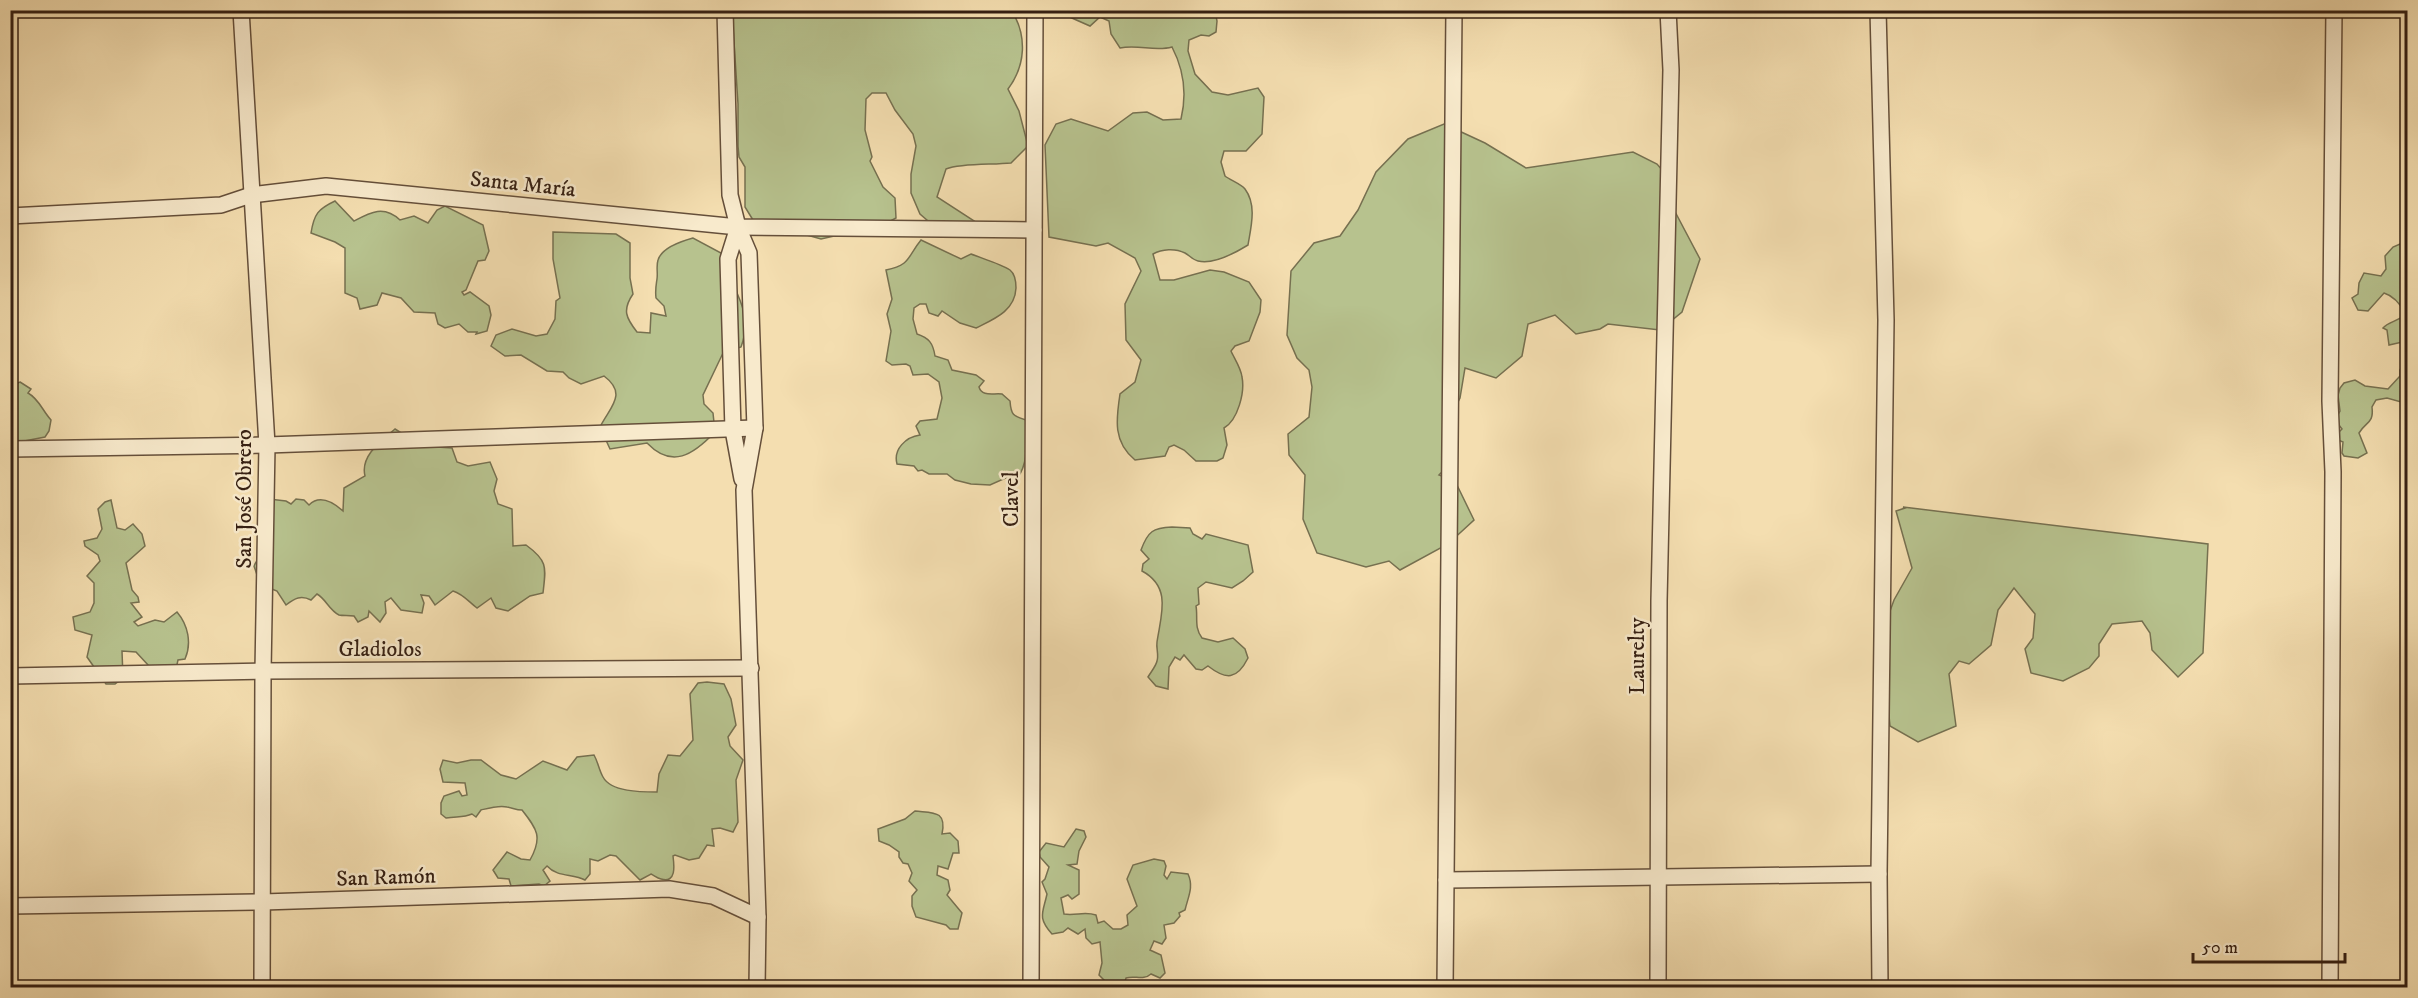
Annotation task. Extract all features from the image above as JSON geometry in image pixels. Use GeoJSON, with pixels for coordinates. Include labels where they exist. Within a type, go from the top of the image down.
{"type":"FeatureCollection","features":[{"type":"Feature","properties":{"kind":"street","name":"San José Obrero"},"geometry":{"type":"LineString","coordinates":[[241,10],[267,445],[263,671],[262,987]]}},
{"type":"Feature","properties":{"kind":"street"},"geometry":{"type":"LineString","coordinates":[[725,10],[730,195],[738,227],[749,253],[755,429],[744,490]]}},
{"type":"Feature","properties":{"kind":"street","name":"Clavel"},"geometry":{"type":"LineString","coordinates":[[1031,987],[1035,10]]}},
{"type":"Feature","properties":{"kind":"street"},"geometry":{"type":"LineString","coordinates":[[1445,987],[1455,10]]}},
{"type":"Feature","properties":{"kind":"street","name":"Laurelty"},"geometry":{"type":"LineString","coordinates":[[1658,987],[1659,601],[1671,70],[1668,10]]}},
{"type":"Feature","properties":{"kind":"street"},"geometry":{"type":"LineString","coordinates":[[1878,10],[1886,320],[1879,874],[1880,987]]}},
{"type":"Feature","properties":{"kind":"street"},"geometry":{"type":"LineString","coordinates":[[2330,987],[2332,472],[2330,401],[2334,10]]}},
{"type":"Feature","properties":{"kind":"street","name":"Santa María"},"geometry":{"type":"LineString","coordinates":[[10,216],[221,205],[251,195],[326,186],[738,227],[1034,230]]}},
{"type":"Feature","properties":{"kind":"street"},"geometry":{"type":"LineString","coordinates":[[738,227],[728,259],[733,429],[744,490],[758,917],[757,987]]}},
{"type":"Feature","properties":{"kind":"street"},"geometry":{"type":"LineString","coordinates":[[10,449],[267,445],[755,429]]}},
{"type":"Feature","properties":{"kind":"street","name":"Gladiolos"},"geometry":{"type":"LineString","coordinates":[[10,676],[263,671],[751,668]]}},
{"type":"Feature","properties":{"kind":"street"},"geometry":{"type":"LineString","coordinates":[[1446,880],[1879,874]]}},
{"type":"Feature","properties":{"kind":"street","name":"San Ramón"},"geometry":{"type":"LineString","coordinates":[[10,906],[263,902],[669,889],[713,896],[758,917]]}},
{"type":"Feature","properties":{"kind":"green space"},"geometry":{"type":"Polygon","coordinates":[[[732,11],[1012,11],[1020,30],[1022,50],[1018,70],[1008,89],[1019,111],[1028,146],[1011,163],[969,165],[946,169],[937,197],[982,226],[942,233],[920,214],[911,193],[911,174],[916,146],[913,134],[895,110],[886,93],[872,93],[866,99],[865,130],[872,157],[870,161],[883,187],[895,198],[896,218],[883,225],[821,239],[753,220],[745,207],[745,167],[739,157],[732,11]]]}},
{"type":"Feature","properties":{"kind":"green space"},"geometry":{"type":"Polygon","coordinates":[[[1056,11],[1215,11],[1216,32],[1209,36],[1201,35],[1189,40],[1188,51],[1195,74],[1212,92],[1228,95],[1258,88],[1264,97],[1262,134],[1246,151],[1224,151],[1221,162],[1225,176],[1243,187],[1249,195],[1252,216],[1248,245],[1231,255],[1204,262],[1181,251],[1164,250],[1153,254],[1160,280],[1174,280],[1210,270],[1224,272],[1249,282],[1261,300],[1260,312],[1249,341],[1235,346],[1231,351],[1239,367],[1243,383],[1237,412],[1224,428],[1227,445],[1223,458],[1217,461],[1196,461],[1184,450],[1174,445],[1169,447],[1165,456],[1135,460],[1128,453],[1118,430],[1120,394],[1135,382],[1141,360],[1126,340],[1125,304],[1141,271],[1135,258],[1108,243],[1096,246],[1049,237],[1045,145],[1056,124],[1071,119],[1108,131],[1133,113],[1147,112],[1163,120],[1181,119],[1184,91],[1179,64],[1172,47],[1120,48],[1111,34],[1109,21],[1100,17],[1090,26],[1056,11]]]}},
{"type":"Feature","properties":{"kind":"green space"},"geometry":{"type":"Polygon","coordinates":[[[1444,124],[1485,143],[1526,168],[1633,152],[1657,164],[1676,186],[1672,206],[1700,259],[1682,312],[1660,330],[1608,324],[1600,329],[1576,334],[1555,315],[1528,324],[1522,356],[1496,378],[1465,368],[1460,398],[1452,414],[1452,462],[1439,475],[1455,481],[1474,520],[1448,544],[1400,570],[1389,561],[1366,567],[1317,553],[1303,519],[1305,475],[1289,455],[1288,434],[1309,417],[1312,387],[1309,370],[1297,358],[1287,335],[1291,271],[1314,243],[1340,236],[1358,210],[1376,172],[1408,139],[1444,124]]]}},
{"type":"Feature","properties":{"kind":"green space"},"geometry":{"type":"Polygon","coordinates":[[[335,201],[354,221],[383,211],[400,220],[414,216],[428,223],[437,210],[445,206],[483,225],[489,251],[485,260],[478,261],[466,290],[462,292],[464,295],[470,292],[489,306],[491,315],[487,331],[476,334],[477,332],[468,332],[459,324],[445,328],[438,324],[435,313],[414,312],[401,298],[382,293],[377,305],[360,309],[357,298],[345,293],[345,248],[311,233],[318,213],[335,201]]]}},
{"type":"Feature","properties":{"kind":"green space"},"geometry":{"type":"Polygon","coordinates":[[[553,232],[616,234],[630,243],[630,278],[633,294],[627,305],[627,314],[637,332],[650,333],[651,313],[666,316],[664,306],[656,298],[657,262],[660,255],[673,245],[693,238],[721,253],[740,299],[745,333],[741,347],[723,353],[703,395],[704,404],[713,413],[715,432],[699,447],[682,456],[674,457],[656,451],[647,443],[610,449],[600,427],[616,395],[615,389],[604,376],[581,384],[563,372],[547,371],[521,355],[505,356],[491,346],[496,335],[512,329],[536,336],[547,334],[555,319],[556,301],[560,298],[553,259],[553,232]]]}},
{"type":"Feature","properties":{"kind":"green space"},"geometry":{"type":"Polygon","coordinates":[[[921,240],[961,259],[971,254],[996,263],[1010,270],[1014,276],[1016,288],[1012,303],[1002,313],[976,328],[960,323],[942,311],[938,316],[929,313],[926,304],[920,304],[914,308],[913,319],[917,334],[930,342],[935,356],[948,360],[952,370],[976,375],[984,381],[979,387],[980,390],[988,394],[1002,394],[1010,401],[1014,414],[1026,420],[1026,457],[1018,477],[1010,476],[990,485],[971,484],[955,480],[947,474],[929,474],[922,470],[918,471],[914,466],[897,464],[897,453],[902,445],[910,438],[920,435],[916,426],[920,421],[937,419],[942,398],[939,382],[928,374],[913,375],[910,366],[892,365],[886,361],[891,331],[887,314],[892,299],[886,270],[900,266],[908,260],[921,240]]]}},
{"type":"Feature","properties":{"kind":"green space"},"geometry":{"type":"Polygon","coordinates":[[[2407,241],[2407,341],[2389,345],[2387,330],[2383,328],[2406,314],[2399,304],[2384,293],[2368,311],[2358,310],[2352,298],[2358,294],[2359,283],[2364,273],[2381,276],[2386,269],[2385,256],[2393,247],[2407,241]]]}},
{"type":"Feature","properties":{"kind":"green space"},"geometry":{"type":"Polygon","coordinates":[[[2402,366],[2407,367],[2407,423],[2405,403],[2387,398],[2376,400],[2372,407],[2371,420],[2359,433],[2367,453],[2358,458],[2344,456],[2343,442],[2338,440],[2336,435],[2342,429],[2335,420],[2340,411],[2338,395],[2340,388],[2344,383],[2355,380],[2365,386],[2388,389],[2400,376],[2402,366]]]}},
{"type":"Feature","properties":{"kind":"green space"},"geometry":{"type":"Polygon","coordinates":[[[20,382],[31,389],[28,393],[51,420],[45,437],[14,443],[11,441],[11,386],[20,382]]]}},
{"type":"Feature","properties":{"kind":"green space"},"geometry":{"type":"Polygon","coordinates":[[[395,429],[422,446],[452,448],[457,462],[468,466],[490,462],[497,479],[494,491],[498,504],[512,509],[513,546],[526,545],[542,560],[545,571],[543,593],[530,596],[508,611],[496,608],[491,598],[477,608],[453,591],[435,605],[429,596],[421,595],[424,603],[422,613],[401,610],[391,598],[385,602],[386,613],[380,622],[369,611],[368,617],[358,622],[354,616],[336,613],[317,594],[311,600],[298,598],[286,605],[277,591],[267,587],[258,578],[254,566],[260,555],[258,523],[263,504],[269,499],[286,501],[291,504],[296,499],[304,500],[309,505],[322,500],[343,511],[344,488],[365,476],[366,462],[373,449],[395,429]]]}},
{"type":"Feature","properties":{"kind":"green space"},"geometry":{"type":"Polygon","coordinates":[[[111,500],[117,528],[125,530],[133,524],[142,534],[145,546],[126,563],[132,590],[139,602],[131,603],[142,617],[134,622],[138,626],[155,620],[164,622],[177,612],[186,628],[188,647],[185,659],[178,660],[176,669],[149,666],[136,652],[122,651],[123,678],[115,684],[106,684],[87,657],[92,635],[75,630],[73,617],[90,612],[94,603],[94,583],[87,576],[100,561],[98,555],[85,546],[84,541],[97,538],[102,529],[98,509],[111,500]]]}},
{"type":"Feature","properties":{"kind":"green space"},"geometry":{"type":"Polygon","coordinates":[[[1903,507],[2208,544],[2203,653],[2178,677],[2152,650],[2150,633],[2142,621],[2112,624],[2099,644],[2099,656],[2089,668],[2063,681],[2031,673],[2025,649],[2033,638],[2035,614],[2014,588],[1998,610],[1991,645],[1969,664],[1959,661],[1949,674],[1956,726],[1918,742],[1890,726],[1881,636],[1894,600],[1912,568],[1896,511],[1905,508],[1903,507]]]}},
{"type":"Feature","properties":{"kind":"green space"},"geometry":{"type":"Polygon","coordinates":[[[1160,528],[1190,528],[1193,534],[1202,539],[1206,534],[1248,545],[1253,572],[1232,588],[1206,582],[1198,588],[1199,604],[1196,606],[1197,626],[1202,638],[1218,642],[1233,638],[1245,649],[1248,658],[1244,665],[1231,676],[1220,674],[1208,666],[1202,670],[1196,669],[1184,655],[1180,660],[1175,657],[1169,667],[1168,689],[1156,686],[1148,677],[1158,659],[1157,644],[1162,602],[1158,585],[1142,571],[1143,564],[1149,559],[1141,550],[1152,532],[1160,528]]]}},
{"type":"Feature","properties":{"kind":"green space"},"geometry":{"type":"Polygon","coordinates":[[[698,683],[724,684],[731,699],[736,725],[728,737],[730,746],[743,760],[736,780],[738,822],[733,832],[720,828],[712,829],[714,846],[707,845],[699,858],[689,860],[673,856],[673,872],[670,879],[661,879],[651,874],[640,880],[616,856],[610,855],[598,861],[590,859],[590,874],[585,880],[561,874],[547,866],[543,870],[550,881],[544,886],[539,884],[511,886],[509,879],[498,878],[493,870],[507,852],[521,859],[530,860],[534,852],[537,839],[535,828],[522,810],[504,806],[481,810],[476,817],[472,814],[446,818],[441,814],[441,803],[444,796],[459,791],[462,796],[467,795],[465,783],[443,782],[440,769],[443,760],[457,763],[481,760],[501,775],[516,779],[543,761],[567,770],[577,757],[594,755],[603,777],[613,786],[627,790],[657,792],[659,774],[668,755],[680,756],[693,740],[690,694],[698,683]]]}},
{"type":"Feature","properties":{"kind":"green space"},"geometry":{"type":"Polygon","coordinates":[[[915,811],[937,814],[942,821],[942,834],[950,833],[958,841],[959,853],[953,853],[948,869],[938,866],[937,875],[948,880],[950,890],[947,895],[962,913],[958,929],[950,929],[946,925],[916,917],[912,906],[912,896],[917,890],[909,881],[912,873],[908,864],[903,863],[899,852],[879,841],[878,829],[905,819],[915,811]]]}},
{"type":"Feature","properties":{"kind":"green space"},"geometry":{"type":"Polygon","coordinates":[[[1076,829],[1084,831],[1086,837],[1079,851],[1077,864],[1068,865],[1079,870],[1079,894],[1072,899],[1068,895],[1061,898],[1064,914],[1096,915],[1098,923],[1104,921],[1113,929],[1121,929],[1128,925],[1127,915],[1137,906],[1127,879],[1133,865],[1154,859],[1164,861],[1166,866],[1164,875],[1167,879],[1171,872],[1188,874],[1190,888],[1185,910],[1179,913],[1180,916],[1174,923],[1164,925],[1166,938],[1162,944],[1154,941],[1150,950],[1161,955],[1165,973],[1160,978],[1151,974],[1145,977],[1126,978],[1124,985],[1109,985],[1099,975],[1102,963],[1100,942],[1092,944],[1086,938],[1085,929],[1078,934],[1068,928],[1063,932],[1052,934],[1044,923],[1042,915],[1047,894],[1042,882],[1049,867],[1040,857],[1039,852],[1046,843],[1064,847],[1076,829]]]}}]}
